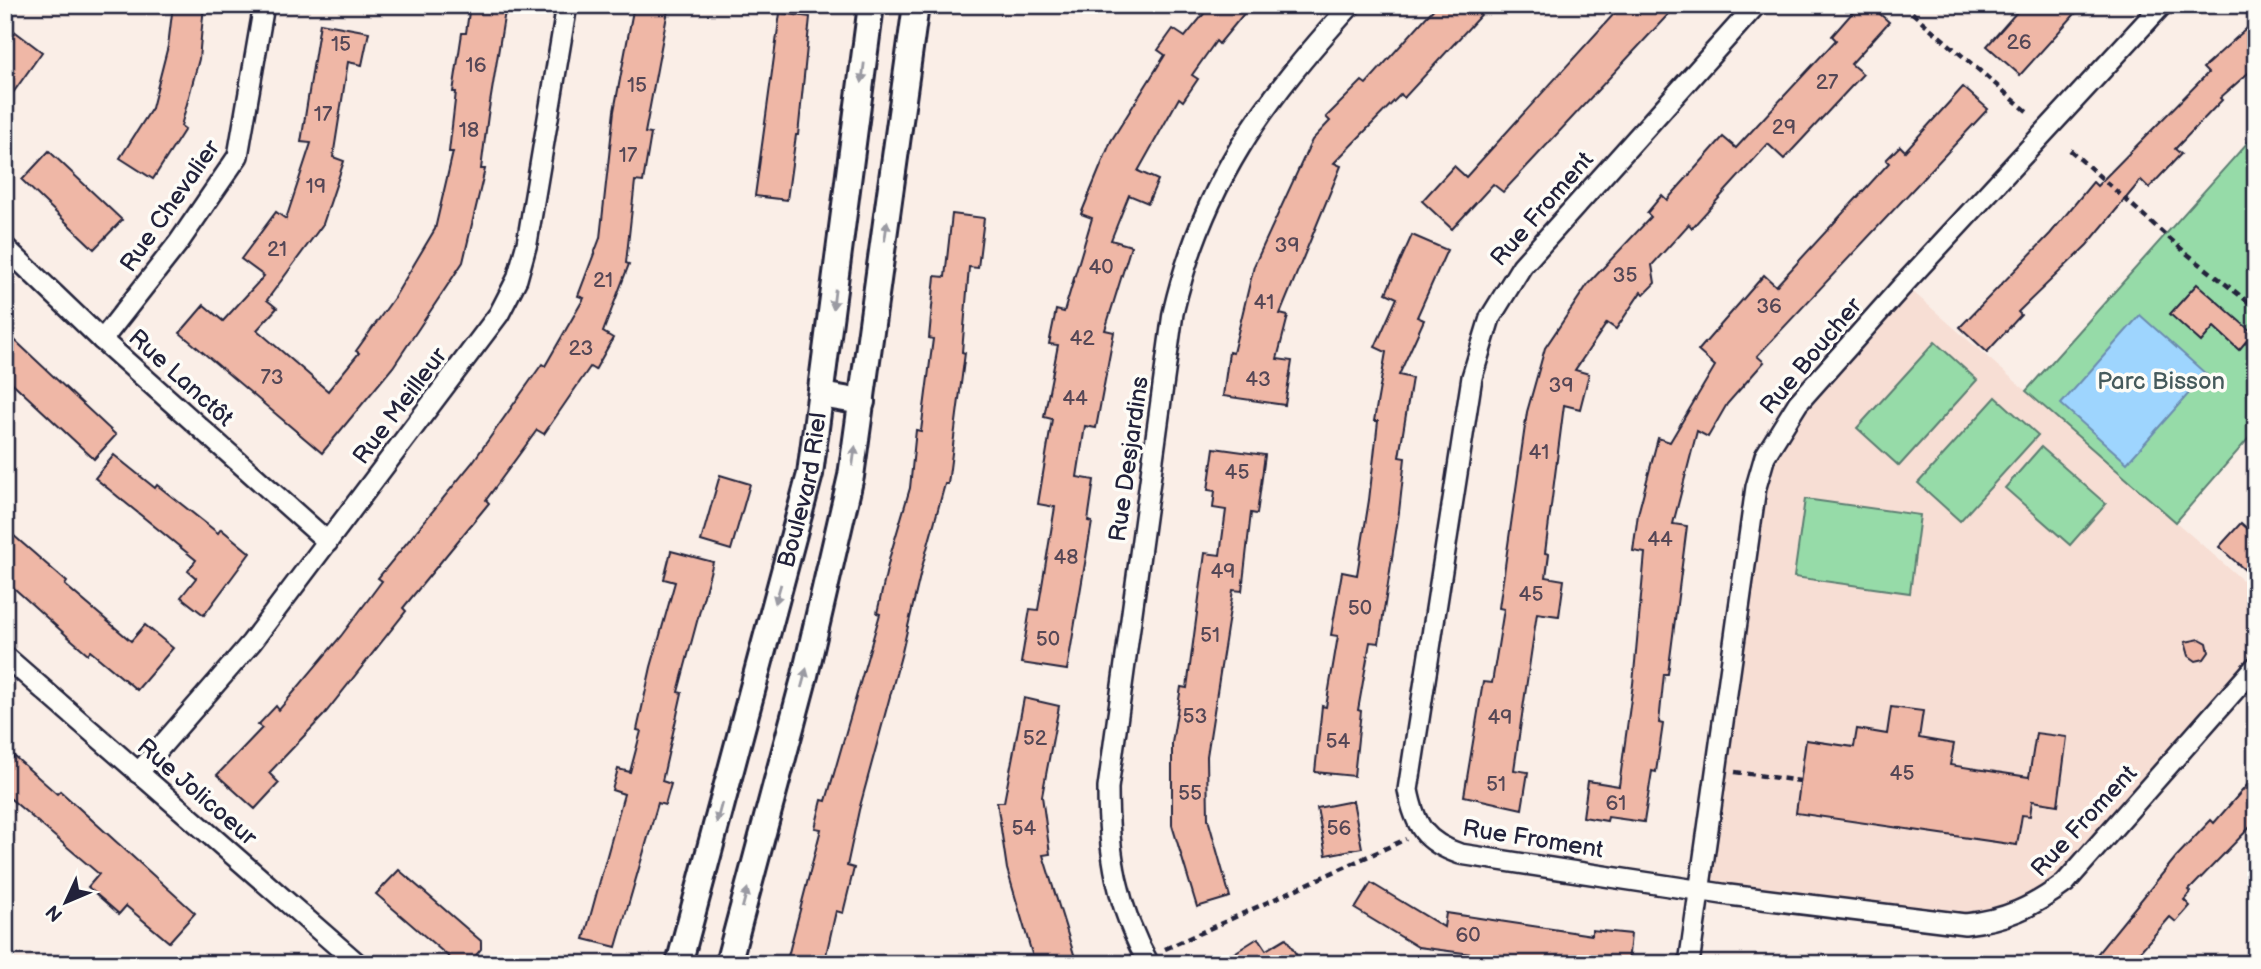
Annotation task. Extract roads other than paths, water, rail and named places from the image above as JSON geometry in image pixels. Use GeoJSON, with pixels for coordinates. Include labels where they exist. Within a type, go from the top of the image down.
{"type":"FeatureCollection","features":[{"type":"Feature","properties":{"kind":"street","name":"Rue Chevalier"},"geometry":{"type":"LineString","coordinates":[[102,340],[179,242],[238,156],[264,5]]}},
{"type":"Feature","properties":{"kind":"street","name":"Rue Meilleur"},"geometry":{"type":"LineString","coordinates":[[138,773],[251,643],[479,343],[517,279],[527,243],[567,5]]}},
{"type":"Feature","properties":{"kind":"street","name":"Boulevard Riel"},"geometry":{"type":"LineString","coordinates":[[679,964],[810,474],[872,5]]}},
{"type":"Feature","properties":{"kind":"street","name":"Boulevard Riel"},"geometry":{"type":"LineString","coordinates":[[728,964],[835,556],[862,402],[916,5]]}},
{"type":"Feature","properties":{"kind":"street","name":"Rue Desjardins"},"geometry":{"type":"LineString","coordinates":[[1147,961],[1118,894],[1108,826],[1108,788],[1173,313],[1193,239],[1226,170],[1292,70],[1351,5]]}},
{"type":"Feature","properties":{"kind":"street","name":"Rue Froment"},"geometry":{"type":"LineString","coordinates":[[1756,5],[1522,266],[1490,318],[1472,377],[1408,790],[1412,811],[1423,831],[1436,846],[1460,854],[1699,891],[1965,924],[1994,921],[2020,912],[2065,883],[2256,666]]}},
{"type":"Feature","properties":{"kind":"street","name":"Rue Boucher"},"geometry":{"type":"LineString","coordinates":[[1689,964],[1756,486],[1765,456],[1798,403],[1895,293],[2162,5]]}},
{"type":"Feature","properties":{"kind":"street","name":"Rue Lanctôt"},"geometry":{"type":"LineString","coordinates":[[5,247],[102,340],[328,542]]}},
{"type":"Feature","properties":{"kind":"street"},"geometry":{"type":"LineString","coordinates":[[821,395],[862,402]]}},
{"type":"Feature","properties":{"kind":"street","name":"Rue Jolicoeur"},"geometry":{"type":"LineString","coordinates":[[5,656],[358,964]]}},
{"type":"Feature","properties":{"kind":"water"},"geometry":{"type":"Polygon","coordinates":[[[2140,315],[2206,374],[2127,463],[2061,404],[2140,315]]]}},
{"type":"Feature","properties":{"kind":"park label","name":"Parc Bisson"},"geometry":{"type":"Point","coordinates":[2161,381]}}]}
